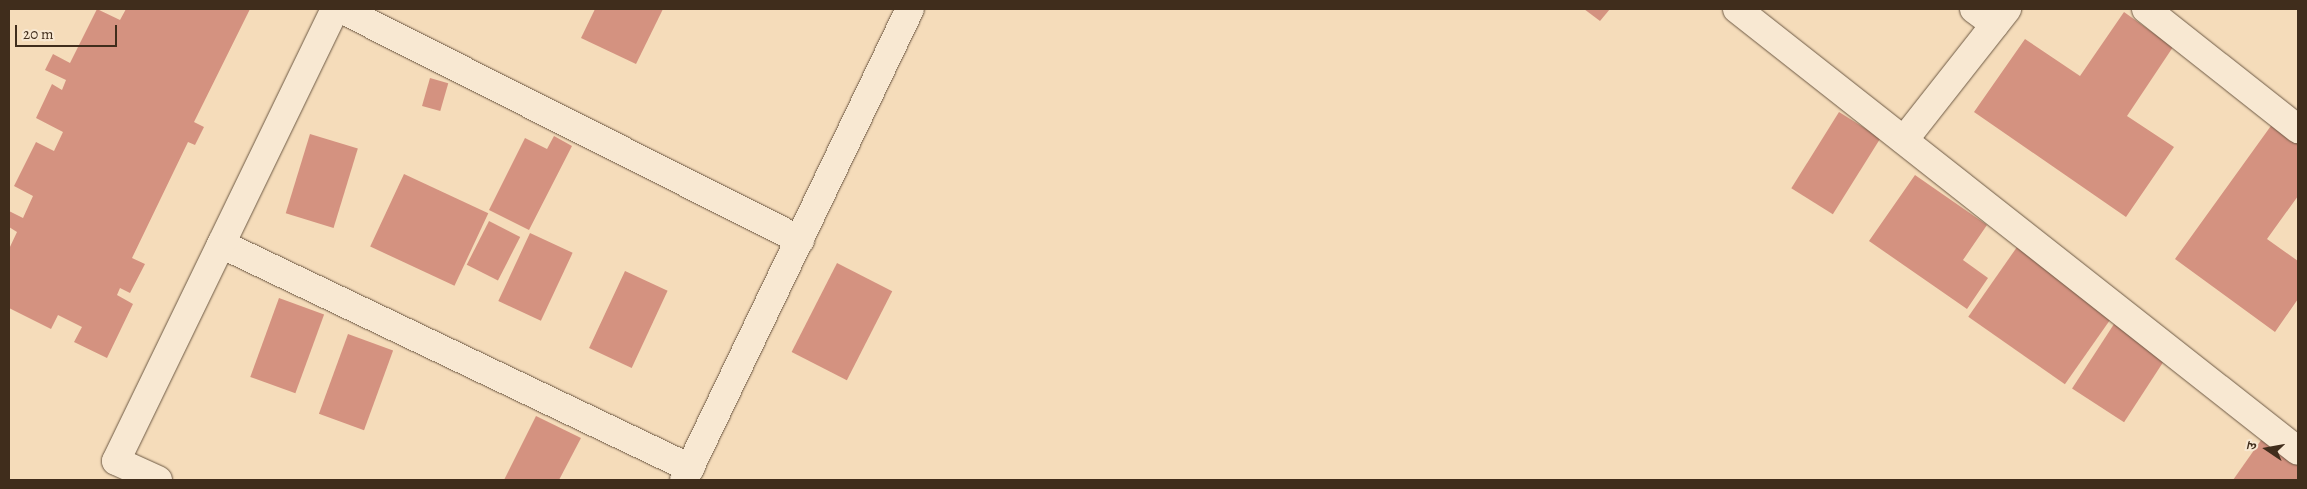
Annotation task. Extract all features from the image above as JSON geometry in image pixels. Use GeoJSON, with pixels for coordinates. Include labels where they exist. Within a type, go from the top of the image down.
{"type":"FeatureCollection","features":[{"type":"Feature","properties":{"kind":"street"},"geometry":{"type":"LineString","coordinates":[[158,480],[116,461],[335,9]]}},
{"type":"Feature","properties":{"kind":"street"},"geometry":{"type":"LineString","coordinates":[[341,9],[800,240]]}},
{"type":"Feature","properties":{"kind":"street"},"geometry":{"type":"LineString","coordinates":[[221,244],[687,474],[910,9]]}},
{"type":"Feature","properties":{"kind":"street"},"geometry":{"type":"LineString","coordinates":[[1737,9],[2298,451]]}},
{"type":"Feature","properties":{"kind":"street"},"geometry":{"type":"LineString","coordinates":[[2146,9],[2298,130]]}},
{"type":"Feature","properties":{"kind":"street"},"geometry":{"type":"LineString","coordinates":[[1904,140],[1992,14]]}},
{"type":"Feature","properties":{"kind":"building"},"geometry":{"type":"Polygon","coordinates":[[[97,9],[120,20],[126,9],[250,9],[194,122],[204,127],[195,145],[188,142],[132,258],[145,264],[130,293],[120,288],[117,295],[133,304],[107,358],[74,342],[82,327],[58,315],[51,329],[9,308],[9,249],[17,232],[9,227],[9,211],[23,218],[33,196],[14,186],[36,142],[54,151],[63,132],[36,118],[52,84],[62,90],[66,80],[45,70],[53,54],[70,63],[97,9]]]}},
{"type":"Feature","properties":{"kind":"building"},"geometry":{"type":"Polygon","coordinates":[[[595,9],[663,9],[636,64],[581,38],[595,9]]]}},
{"type":"Feature","properties":{"kind":"building"},"geometry":{"type":"Polygon","coordinates":[[[1584,9],[1610,9],[1600,21],[1584,9]]]}},
{"type":"Feature","properties":{"kind":"building"},"geometry":{"type":"Polygon","coordinates":[[[2124,12],[2173,47],[2127,116],[2174,147],[2126,217],[1974,112],[2025,39],[2080,76],[2124,12]]]}},
{"type":"Feature","properties":{"kind":"building"},"geometry":{"type":"Polygon","coordinates":[[[430,78],[448,83],[440,111],[422,106],[430,78]]]}},
{"type":"Feature","properties":{"kind":"building"},"geometry":{"type":"Polygon","coordinates":[[[1839,112],[1881,138],[1833,214],[1791,188],[1839,112]]]}},
{"type":"Feature","properties":{"kind":"building"},"geometry":{"type":"Polygon","coordinates":[[[2273,123],[2298,142],[2298,196],[2267,239],[2298,261],[2298,299],[2275,332],[2175,259],[2273,123]]]}},
{"type":"Feature","properties":{"kind":"building"},"geometry":{"type":"Polygon","coordinates":[[[310,134],[358,149],[334,228],[286,213],[310,134]]]}},
{"type":"Feature","properties":{"kind":"building"},"geometry":{"type":"Polygon","coordinates":[[[554,136],[572,146],[529,230],[489,210],[525,138],[547,149],[554,136]]]}},
{"type":"Feature","properties":{"kind":"building"},"geometry":{"type":"Polygon","coordinates":[[[404,174],[488,213],[454,286],[370,247],[404,174]]]}},
{"type":"Feature","properties":{"kind":"building"},"geometry":{"type":"Polygon","coordinates":[[[1915,175],[1987,225],[1963,260],[1988,278],[1967,309],[1869,241],[1915,175]]]}},
{"type":"Feature","properties":{"kind":"building"},"geometry":{"type":"Polygon","coordinates":[[[489,221],[520,237],[498,281],[467,265],[489,221]]]}},
{"type":"Feature","properties":{"kind":"building"},"geometry":{"type":"Polygon","coordinates":[[[530,233],[573,253],[541,321],[498,301],[530,233]]]}},
{"type":"Feature","properties":{"kind":"building"},"geometry":{"type":"Polygon","coordinates":[[[2017,247],[2114,315],[2065,384],[1968,317],[2017,247]]]}},
{"type":"Feature","properties":{"kind":"building"},"geometry":{"type":"Polygon","coordinates":[[[837,263],[892,291],[847,380],[792,352],[837,263]]]}},
{"type":"Feature","properties":{"kind":"building"},"geometry":{"type":"Polygon","coordinates":[[[625,271],[668,291],[632,368],[589,348],[625,271]]]}},
{"type":"Feature","properties":{"kind":"building"},"geometry":{"type":"Polygon","coordinates":[[[279,298],[324,314],[295,393],[250,377],[279,298]]]}},
{"type":"Feature","properties":{"kind":"building"},"geometry":{"type":"Polygon","coordinates":[[[2114,324],[2166,358],[2124,422],[2072,389],[2114,324]]]}},
{"type":"Feature","properties":{"kind":"building"},"geometry":{"type":"Polygon","coordinates":[[[348,334],[393,350],[364,430],[319,414],[348,334]]]}},
{"type":"Feature","properties":{"kind":"building"},"geometry":{"type":"Polygon","coordinates":[[[536,416],[581,438],[559,480],[504,480],[536,416]]]}},
{"type":"Feature","properties":{"kind":"building"},"geometry":{"type":"Polygon","coordinates":[[[2264,436],[2298,460],[2298,480],[2233,480],[2264,436]]]}}]}
